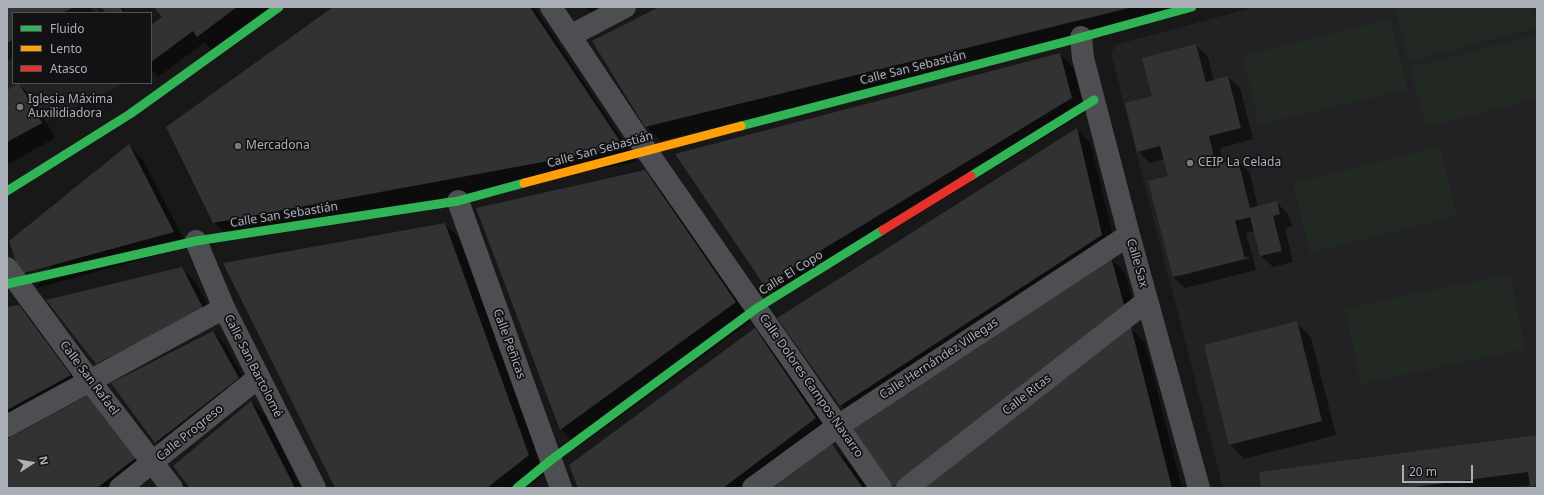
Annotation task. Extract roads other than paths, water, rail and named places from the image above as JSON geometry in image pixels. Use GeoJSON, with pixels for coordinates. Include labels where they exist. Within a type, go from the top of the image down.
{"type":"FeatureCollection","features":[{"type":"Feature","properties":{"kind":"street"},"geometry":{"type":"LineString","coordinates":[[7,191],[130,114],[279,7]]}},
{"type":"Feature","properties":{"kind":"street","name":"Calle Dolores Campos Navarro"},"geometry":{"type":"LineString","coordinates":[[551,7],[646,150],[881,488]]}},
{"type":"Feature","properties":{"kind":"street"},"geometry":{"type":"LineString","coordinates":[[570,36],[625,7]]}},
{"type":"Feature","properties":{"kind":"street","name":"Calle San Sebastián"},"geometry":{"type":"LineString","coordinates":[[10,278],[196,241],[458,201],[646,150],[1192,7]]}},
{"type":"Feature","properties":{"kind":"street","name":"Calle Sax"},"geometry":{"type":"LineString","coordinates":[[1081,37],[1083,58],[1129,235],[1199,488]]}},
{"type":"Feature","properties":{"kind":"street","name":"Calle El Copo"},"geometry":{"type":"LineString","coordinates":[[517,488],[551,460],[757,308],[1094,100]]}},
{"type":"Feature","properties":{"kind":"street","name":"Calle Peñicas"},"geometry":{"type":"LineString","coordinates":[[458,201],[561,488]]}},
{"type":"Feature","properties":{"kind":"street","name":"Calle Hernández Villegas"},"geometry":{"type":"LineString","coordinates":[[753,488],[838,426],[1129,235]]}},
{"type":"Feature","properties":{"kind":"street","name":"Calle San Bartolomé"},"geometry":{"type":"LineString","coordinates":[[196,241],[224,308],[315,488]]}},
{"type":"Feature","properties":{"kind":"street","name":"Calle San Rafael"},"geometry":{"type":"LineString","coordinates":[[10,278],[154,462],[172,488]]}},
{"type":"Feature","properties":{"kind":"street","name":"Calle Ritas"},"geometry":{"type":"LineString","coordinates":[[907,488],[1147,302]]}},
{"type":"Feature","properties":{"kind":"street"},"geometry":{"type":"LineString","coordinates":[[7,426],[224,308]]}},
{"type":"Feature","properties":{"kind":"street","name":"Calle Progreso"},"geometry":{"type":"LineString","coordinates":[[120,488],[259,377]]}},
{"type":"Feature","properties":{"kind":"place","name":"Iglesia Máxima Auxilidiadora"},"geometry":{"type":"Point","coordinates":[20,107]}},
{"type":"Feature","properties":{"kind":"place","name":"Mercadona"},"geometry":{"type":"Point","coordinates":[238,146]}},
{"type":"Feature","properties":{"kind":"place","name":"CEIP La Celada"},"geometry":{"type":"Point","coordinates":[1190,163]}}]}
